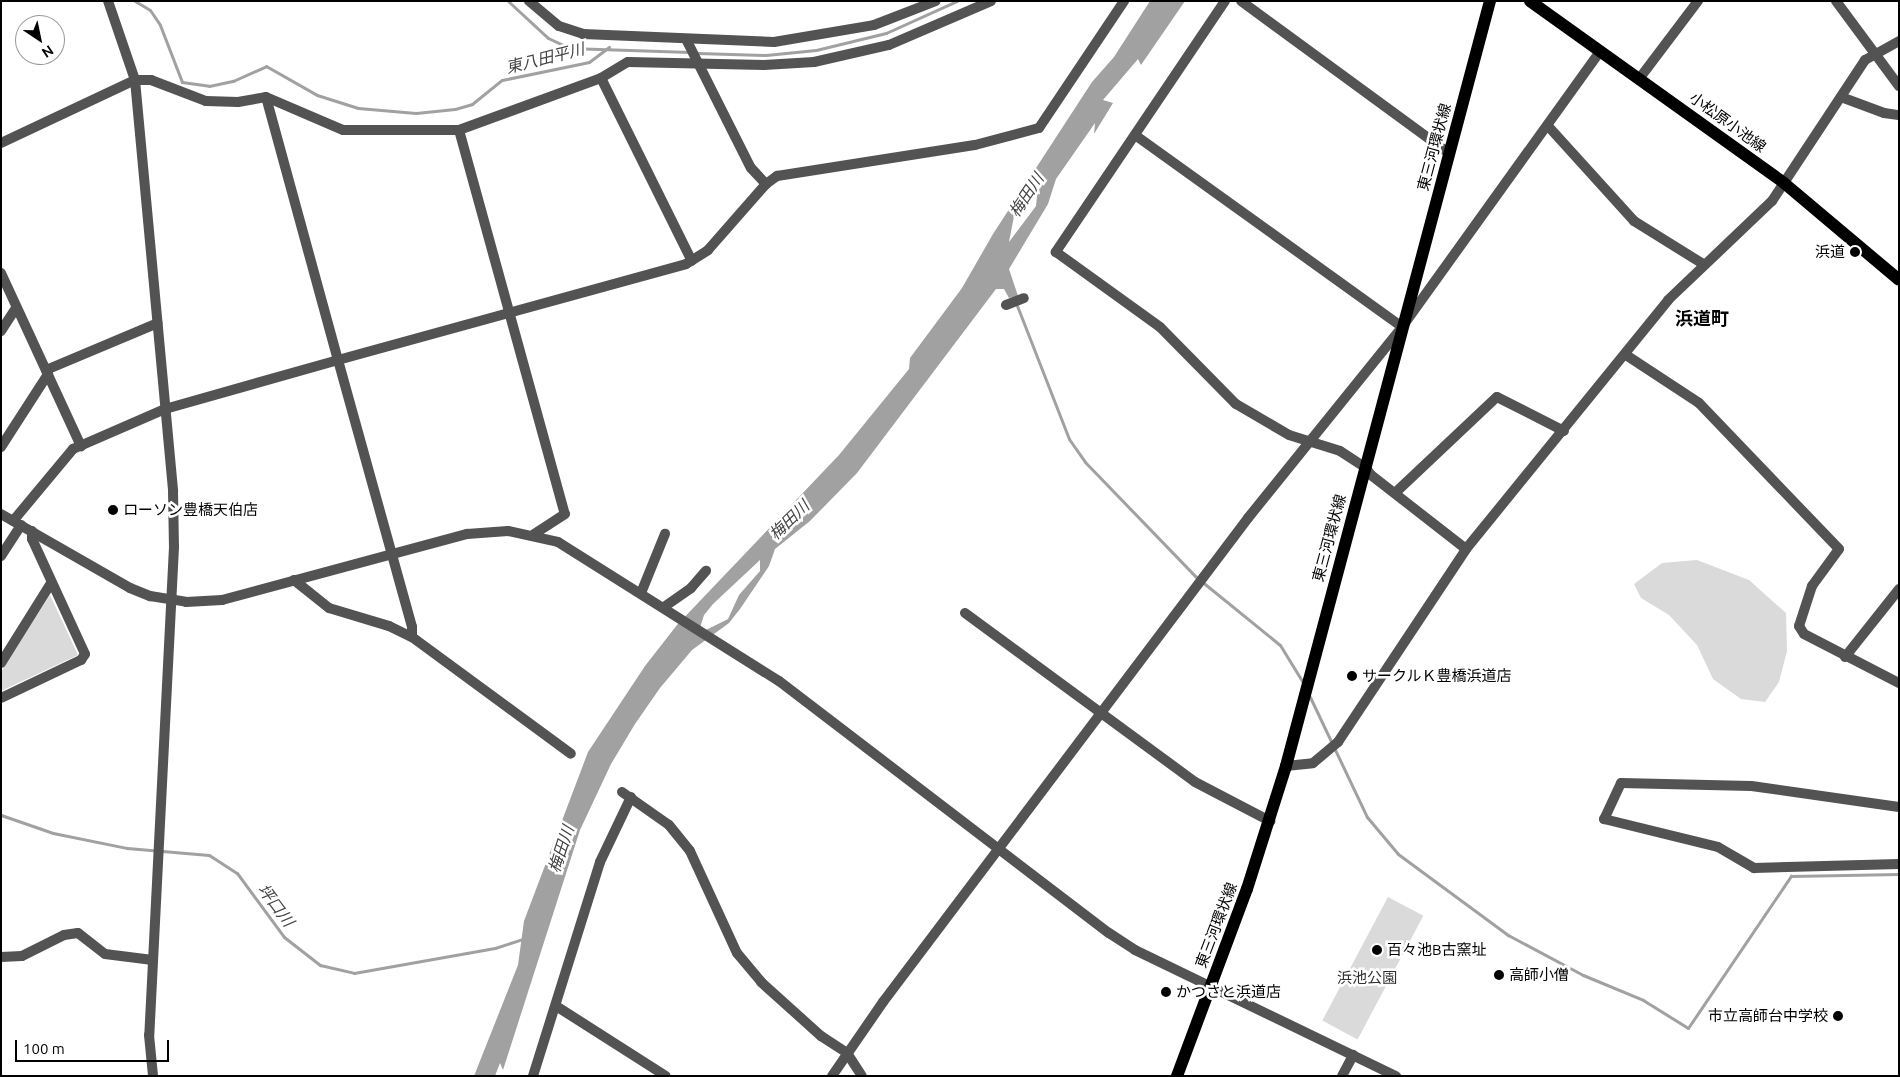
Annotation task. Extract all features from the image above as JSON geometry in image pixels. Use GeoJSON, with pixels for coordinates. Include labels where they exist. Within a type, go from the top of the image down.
{"type":"FeatureCollection","features":[{"type":"Feature","properties":{"kind":"main road","name":"東三河環状線"},"geometry":{"type":"LineString","coordinates":[[1176,1076],[1270,821],[1303,705],[1490,1]]}},
{"type":"Feature","properties":{"kind":"main road","name":"小松原小池線"},"geometry":{"type":"LineString","coordinates":[[1530,1],[1784,183],[1899,280]]}},
{"type":"Feature","properties":{"kind":"street"},"geometry":{"type":"LineString","coordinates":[[108,1],[135,80],[173,491],[172,600],[149,1035],[153,1076]]}},
{"type":"Feature","properties":{"kind":"street"},"geometry":{"type":"LineString","coordinates":[[529,1],[569,31],[686,39],[774,42],[843,32],[874,25],[936,1]]}},
{"type":"Feature","properties":{"kind":"street"},"geometry":{"type":"LineString","coordinates":[[1,143],[135,80],[151,80],[206,101],[238,102],[266,98],[344,130],[459,130],[601,78],[628,62],[772,64],[814,62],[889,45],[991,1]]}},
{"type":"Feature","properties":{"kind":"street"},"geometry":{"type":"LineString","coordinates":[[1,556],[17,523],[73,449],[166,409],[692,261],[708,250],[766,184],[778,176],[975,145],[1039,128],[1124,1]]}},
{"type":"Feature","properties":{"kind":"street"},"geometry":{"type":"LineString","coordinates":[[1225,1],[1056,252],[1160,327],[1236,404],[1289,435],[1340,451],[1365,467],[1371,475],[1466,549]]}},
{"type":"Feature","properties":{"kind":"street"},"geometry":{"type":"LineString","coordinates":[[1241,1],[1449,153]]}},
{"type":"Feature","properties":{"kind":"street"},"geometry":{"type":"LineString","coordinates":[[1638,79],[1698,1]]}},
{"type":"Feature","properties":{"kind":"street"},"geometry":{"type":"LineString","coordinates":[[1836,1],[1899,86]]}},
{"type":"Feature","properties":{"kind":"street"},"geometry":{"type":"LineString","coordinates":[[686,39],[752,168],[766,184]]}},
{"type":"Feature","properties":{"kind":"street"},"geometry":{"type":"LineString","coordinates":[[1286,766],[1313,763],[1327,754],[1338,742],[1466,549],[1626,355],[1668,300],[1703,264],[1772,201],[1866,60],[1875,53],[1899,41]]}},
{"type":"Feature","properties":{"kind":"street"},"geometry":{"type":"LineString","coordinates":[[832,1076],[847,1052],[1196,587],[1402,327],[1600,51]]}},
{"type":"Feature","properties":{"kind":"street"},"geometry":{"type":"LineString","coordinates":[[601,78],[692,261]]}},
{"type":"Feature","properties":{"kind":"street"},"geometry":{"type":"LineString","coordinates":[[1841,97],[1884,114],[1899,115]]}},
{"type":"Feature","properties":{"kind":"street"},"geometry":{"type":"LineString","coordinates":[[266,98],[392,555],[412,637]]}},
{"type":"Feature","properties":{"kind":"street"},"geometry":{"type":"LineString","coordinates":[[1548,126],[1634,221],[1703,264]]}},
{"type":"Feature","properties":{"kind":"street"},"geometry":{"type":"LineString","coordinates":[[459,130],[565,514],[534,534]]}},
{"type":"Feature","properties":{"kind":"street"},"geometry":{"type":"LineString","coordinates":[[1135,135],[1402,327]]}},
{"type":"Feature","properties":{"kind":"street"},"geometry":{"type":"LineString","coordinates":[[2,279],[81,446]]}},
{"type":"Feature","properties":{"kind":"street"},"geometry":{"type":"LineString","coordinates":[[1006,305],[1024,298]]}},
{"type":"Feature","properties":{"kind":"street"},"geometry":{"type":"LineString","coordinates":[[1,331],[16,308]]}},
{"type":"Feature","properties":{"kind":"street"},"geometry":{"type":"LineString","coordinates":[[1,447],[47,372],[158,323]]}},
{"type":"Feature","properties":{"kind":"street"},"geometry":{"type":"LineString","coordinates":[[1626,355],[1699,403],[1839,550],[1812,586],[1799,626],[1804,634],[1845,657],[1899,683]]}},
{"type":"Feature","properties":{"kind":"street"},"geometry":{"type":"LineString","coordinates":[[1395,493],[1497,397],[1564,431]]}},
{"type":"Feature","properties":{"kind":"street"},"geometry":{"type":"LineString","coordinates":[[1,514],[32,530],[130,588],[172,600],[222,600],[485,532],[534,534],[574,550],[779,681],[998,851],[1116,938],[1396,1076]]}},
{"type":"Feature","properties":{"kind":"street"},"geometry":{"type":"LineString","coordinates":[[1,698],[82,660],[85,654],[32,539],[32,530]]}},
{"type":"Feature","properties":{"kind":"street"},"geometry":{"type":"LineString","coordinates":[[641,593],[665,534]]}},
{"type":"Feature","properties":{"kind":"street"},"geometry":{"type":"LineString","coordinates":[[664,607],[691,588],[706,571]]}},
{"type":"Feature","properties":{"kind":"street"},"geometry":{"type":"LineString","coordinates":[[294,580],[329,608],[389,626],[412,637],[571,754]]}},
{"type":"Feature","properties":{"kind":"street"},"geometry":{"type":"LineString","coordinates":[[1,662],[51,583]]}},
{"type":"Feature","properties":{"kind":"street"},"geometry":{"type":"LineString","coordinates":[[1845,657],[1899,589]]}},
{"type":"Feature","properties":{"kind":"street"},"geometry":{"type":"LineString","coordinates":[[965,612],[1100,714],[1195,782],[1270,821]]}},
{"type":"Feature","properties":{"kind":"street"},"geometry":{"type":"LineString","coordinates":[[1899,807],[1751,786],[1621,783],[1604,819],[1718,847],[1754,868],[1899,864]]}},
{"type":"Feature","properties":{"kind":"street"},"geometry":{"type":"LineString","coordinates":[[533,1076],[600,862],[626,794],[669,825],[690,851],[737,953],[761,982],[821,1036],[847,1052],[862,1076]]}},
{"type":"Feature","properties":{"kind":"street"},"geometry":{"type":"LineString","coordinates":[[1,957],[22,956],[64,935],[78,932],[105,954],[153,960]]}},
{"type":"Feature","properties":{"kind":"street"},"geometry":{"type":"LineString","coordinates":[[556,1006],[666,1076]]}},
{"type":"Feature","properties":{"kind":"street"},"geometry":{"type":"LineString","coordinates":[[1342,1076],[1353,1055]]}},
{"type":"Feature","properties":{"kind":"green space"},"geometry":{"type":"Polygon","coordinates":[[[1697,560],[1749,580],[1786,613],[1787,651],[1779,682],[1765,702],[1741,699],[1713,679],[1697,645],[1669,615],[1641,598],[1634,584],[1662,563],[1697,560]]]}},
{"type":"Feature","properties":{"kind":"green space"},"geometry":{"type":"Polygon","coordinates":[[[50,595],[78,655],[1,691],[1,672],[50,595]]]}},
{"type":"Feature","properties":{"kind":"green space","name":"浜池公園"},"geometry":{"type":"Polygon","coordinates":[[[1388,897],[1423,916],[1358,1039],[1322,1021],[1388,897]]]}},
{"type":"Feature","properties":{"kind":"water","name":"梅田川"},"geometry":{"type":"Polygon","coordinates":[[[1150,1],[1185,1],[1141,65],[1138,59],[1103,100],[1113,103],[1094,134],[1095,123],[1056,179],[1048,204],[1009,269],[1018,296],[1009,298],[1004,289],[996,289],[857,473],[810,521],[775,549],[769,566],[729,623],[692,650],[660,688],[635,724],[611,764],[580,830],[503,1070],[500,1063],[495,1076],[474,1076],[518,965],[524,921],[588,752],[645,666],[677,625],[839,455],[909,369],[910,358],[962,288],[993,234],[1092,82],[1114,57],[1150,1]],[[1032,190],[1014,216],[1009,242],[1036,206],[1037,196],[1032,190]],[[760,560],[713,604],[704,615],[698,634],[728,619],[739,595],[760,571],[760,560]]]}},
{"type":"Feature","properties":{"kind":"waterway","name":"東八田平川"},"geometry":{"type":"LineString","coordinates":[[135,1],[150,10],[160,25],[182,82],[209,86],[233,81],[266,66],[317,95],[358,108],[416,113],[455,109],[472,104],[502,80],[589,62],[609,47]]}},
{"type":"Feature","properties":{"kind":"waterway"},"geometry":{"type":"LineString","coordinates":[[508,1],[548,38],[569,48],[690,52]]}},
{"type":"Feature","properties":{"kind":"waterway"},"geometry":{"type":"LineString","coordinates":[[697,53],[766,55],[816,50],[886,33],[957,1]]}},
{"type":"Feature","properties":{"kind":"waterway"},"geometry":{"type":"LineString","coordinates":[[1016,303],[1069,439],[1085,462],[1195,576],[1280,645],[1304,684]]}},
{"type":"Feature","properties":{"kind":"waterway"},"geometry":{"type":"LineString","coordinates":[[1310,697],[1367,817],[1398,854],[1508,935],[1583,975],[1643,1000],[1688,1028],[1791,876],[1899,874]]}},
{"type":"Feature","properties":{"kind":"waterway","name":"坪口川"},"geometry":{"type":"LineString","coordinates":[[1,815],[53,833],[127,848],[209,855],[237,873],[284,937],[320,965],[354,973],[495,948],[525,938]]}},
{"type":"Feature","properties":{"kind":"place","name":"浜道"},"geometry":{"type":"Point","coordinates":[1855,252]}},
{"type":"Feature","properties":{"kind":"place","name":"ローソン豊橋天伯店"},"geometry":{"type":"Point","coordinates":[113,510]}},
{"type":"Feature","properties":{"kind":"place","name":"サークルＫ豊橋浜道店"},"geometry":{"type":"Point","coordinates":[1352,676]}},
{"type":"Feature","properties":{"kind":"place","name":"百々池B古窯址"},"geometry":{"type":"Point","coordinates":[1377,950]}},
{"type":"Feature","properties":{"kind":"place","name":"高師小僧"},"geometry":{"type":"Point","coordinates":[1499,975]}},
{"type":"Feature","properties":{"kind":"place","name":"かつさと浜道店"},"geometry":{"type":"Point","coordinates":[1166,992]}},
{"type":"Feature","properties":{"kind":"place","name":"市立高師台中学校"},"geometry":{"type":"Point","coordinates":[1838,1016]}},
{"type":"Feature","properties":{"kind":"district","name":"浜道町"},"geometry":{"type":"Point","coordinates":[1702,318]}}]}
